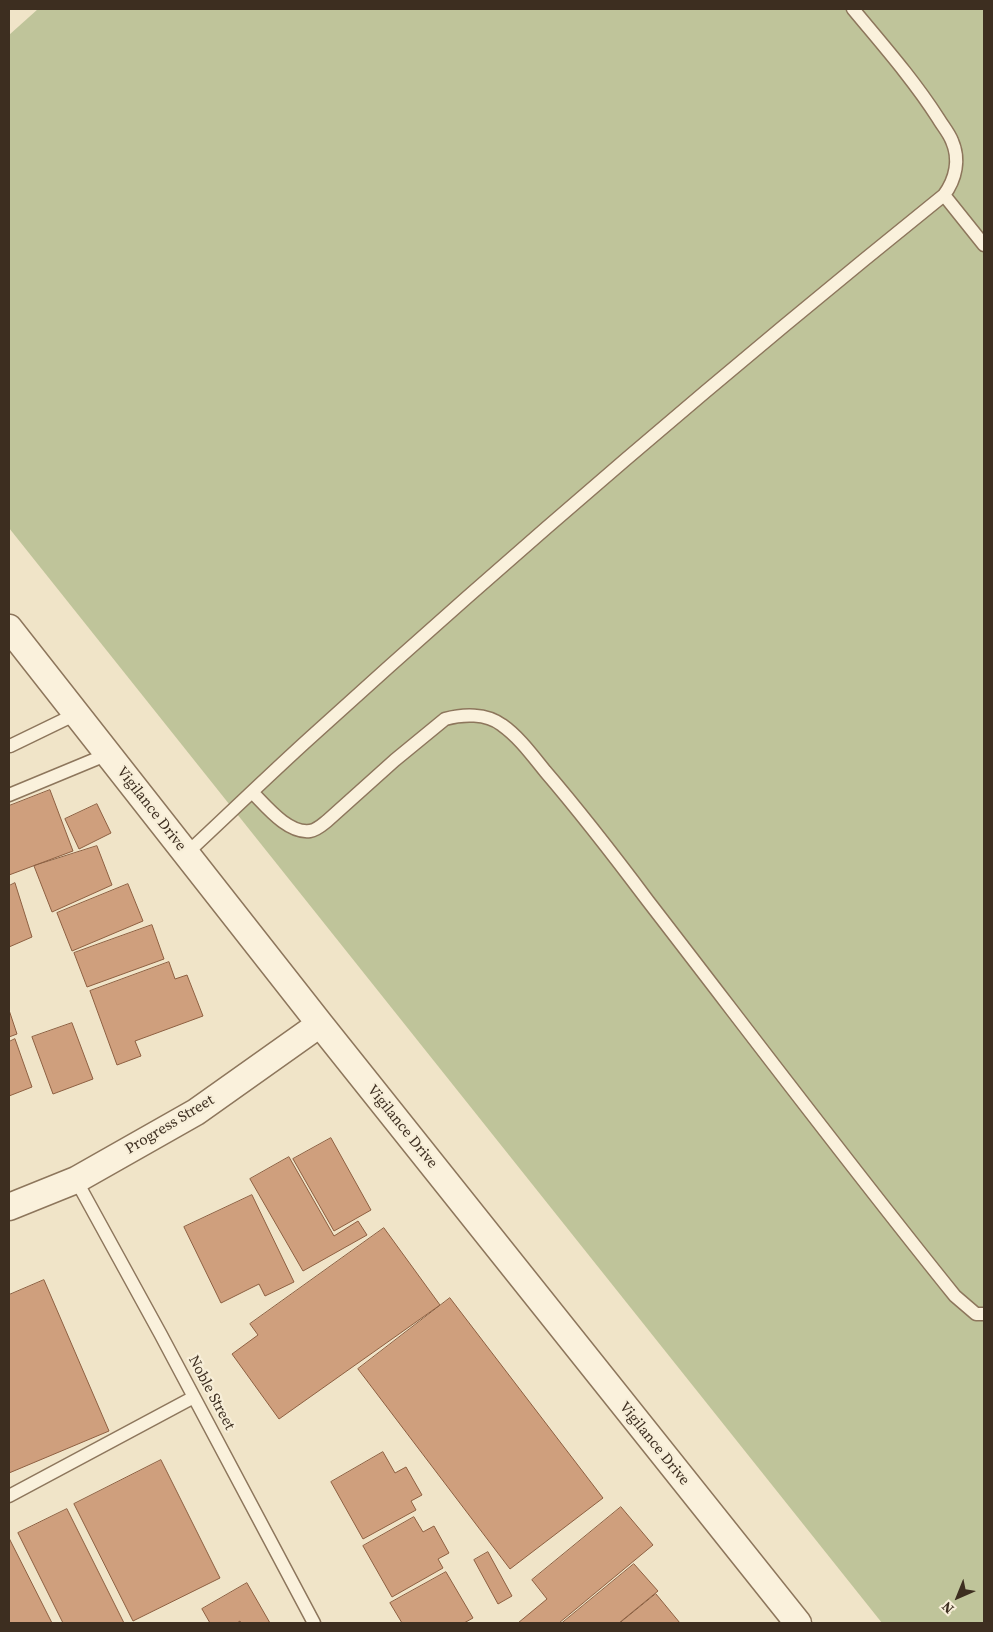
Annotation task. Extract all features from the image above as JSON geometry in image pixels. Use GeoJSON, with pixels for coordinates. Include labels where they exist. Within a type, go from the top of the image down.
{"type":"FeatureCollection","features":[{"type":"Feature","properties":{"kind":"street","name":"Vigilance Drive"},"geometry":{"type":"LineString","coordinates":[[9,628],[320,1024],[798,1623]]}},
{"type":"Feature","properties":{"kind":"street","name":"Progress Street"},"geometry":{"type":"LineString","coordinates":[[9,1207],[76,1180],[196,1112],[320,1024]]}},
{"type":"Feature","properties":{"kind":"lane"},"geometry":{"type":"LineString","coordinates":[[186,854],[310,738],[484,583],[716,383],[944,195],[955,175],[956,158],[952,141],[924,96],[853,9]]}},
{"type":"Feature","properties":{"kind":"lane"},"geometry":{"type":"LineString","coordinates":[[944,195],[984,245]]}},
{"type":"Feature","properties":{"kind":"lane"},"geometry":{"type":"LineString","coordinates":[[10,746],[76,714]]}},
{"type":"Feature","properties":{"kind":"lane"},"geometry":{"type":"LineString","coordinates":[[252,792],[283,822],[308,832],[317,829],[327,821],[395,760],[445,719],[471,715],[495,720],[504,726],[526,748],[573,803],[943,1281],[968,1308],[976,1314],[984,1314]]}},
{"type":"Feature","properties":{"kind":"lane"},"geometry":{"type":"LineString","coordinates":[[9,795],[108,754]]}},
{"type":"Feature","properties":{"kind":"lane","name":"Noble Street"},"geometry":{"type":"LineString","coordinates":[[76,1180],[314,1623]]}},
{"type":"Feature","properties":{"kind":"lane"},"geometry":{"type":"LineString","coordinates":[[9,1496],[194,1397]]}},
{"type":"Feature","properties":{"kind":"green space"},"geometry":{"type":"Polygon","coordinates":[[[38,9],[984,9],[984,1623],[882,1623],[9,528],[9,35],[38,9]]]}},
{"type":"Feature","properties":{"kind":"building"},"geometry":{"type":"Polygon","coordinates":[[[50,790],[73,851],[9,875],[9,806],[50,790]]]}},
{"type":"Feature","properties":{"kind":"building"},"geometry":{"type":"Polygon","coordinates":[[[97,804],[111,833],[79,849],[65,819],[97,804]]]}},
{"type":"Feature","properties":{"kind":"building"},"geometry":{"type":"Polygon","coordinates":[[[97,846],[112,885],[52,912],[34,866],[97,846]]]}},
{"type":"Feature","properties":{"kind":"building"},"geometry":{"type":"Polygon","coordinates":[[[15,883],[32,937],[9,947],[9,886],[15,883]]]}},
{"type":"Feature","properties":{"kind":"building"},"geometry":{"type":"Polygon","coordinates":[[[128,884],[143,921],[72,951],[57,913],[128,884]]]}},
{"type":"Feature","properties":{"kind":"building"},"geometry":{"type":"Polygon","coordinates":[[[152,925],[164,959],[87,987],[74,953],[152,925]]]}},
{"type":"Feature","properties":{"kind":"building"},"geometry":{"type":"Polygon","coordinates":[[[169,962],[175,979],[187,975],[203,1016],[135,1041],[141,1056],[117,1065],[90,991],[169,962]]]}},
{"type":"Feature","properties":{"kind":"building"},"geometry":{"type":"Polygon","coordinates":[[[9,1010],[17,1034],[9,1037],[9,1010]]]}},
{"type":"Feature","properties":{"kind":"building"},"geometry":{"type":"Polygon","coordinates":[[[72,1023],[93,1079],[53,1094],[32,1037],[72,1023]]]}},
{"type":"Feature","properties":{"kind":"building"},"geometry":{"type":"Polygon","coordinates":[[[15,1039],[32,1087],[9,1096],[9,1042],[15,1039]]]}},
{"type":"Feature","properties":{"kind":"building"},"geometry":{"type":"Polygon","coordinates":[[[331,1138],[371,1210],[334,1231],[293,1159],[331,1138]]]}},
{"type":"Feature","properties":{"kind":"building"},"geometry":{"type":"Polygon","coordinates":[[[289,1157],[334,1236],[358,1221],[367,1235],[303,1271],[250,1179],[289,1157]]]}},
{"type":"Feature","properties":{"kind":"building"},"geometry":{"type":"Polygon","coordinates":[[[252,1195],[294,1282],[265,1296],[259,1284],[221,1303],[184,1227],[252,1195]]]}},
{"type":"Feature","properties":{"kind":"building"},"geometry":{"type":"Polygon","coordinates":[[[384,1228],[440,1305],[279,1419],[232,1354],[258,1335],[250,1324],[384,1228]]]}},
{"type":"Feature","properties":{"kind":"building"},"geometry":{"type":"Polygon","coordinates":[[[44,1280],[109,1431],[9,1473],[9,1295],[44,1280]]]}},
{"type":"Feature","properties":{"kind":"building"},"geometry":{"type":"Polygon","coordinates":[[[450,1298],[603,1498],[510,1569],[358,1369],[450,1298]]]}},
{"type":"Feature","properties":{"kind":"building"},"geometry":{"type":"Polygon","coordinates":[[[383,1452],[395,1473],[406,1467],[422,1495],[411,1501],[416,1510],[363,1539],[331,1482],[383,1452]]]}},
{"type":"Feature","properties":{"kind":"building"},"geometry":{"type":"Polygon","coordinates":[[[161,1460],[220,1578],[133,1621],[74,1504],[161,1460]]]}},
{"type":"Feature","properties":{"kind":"building"},"geometry":{"type":"Polygon","coordinates":[[[621,1507],[653,1545],[559,1623],[518,1623],[547,1599],[532,1580],[621,1507]]]}},
{"type":"Feature","properties":{"kind":"building"},"geometry":{"type":"Polygon","coordinates":[[[67,1509],[124,1623],[63,1623],[18,1533],[67,1509]]]}},
{"type":"Feature","properties":{"kind":"building"},"geometry":{"type":"Polygon","coordinates":[[[414,1517],[423,1532],[434,1526],[449,1553],[438,1559],[443,1568],[392,1597],[363,1546],[414,1517]]]}},
{"type":"Feature","properties":{"kind":"building"},"geometry":{"type":"Polygon","coordinates":[[[9,1538],[52,1623],[9,1623],[9,1538]]]}},
{"type":"Feature","properties":{"kind":"building"},"geometry":{"type":"Polygon","coordinates":[[[488,1552],[512,1596],[498,1604],[474,1560],[488,1552]]]}},
{"type":"Feature","properties":{"kind":"building"},"geometry":{"type":"Polygon","coordinates":[[[634,1564],[658,1591],[619,1623],[562,1623],[634,1564]]]}},
{"type":"Feature","properties":{"kind":"building"},"geometry":{"type":"Polygon","coordinates":[[[446,1572],[473,1618],[464,1623],[402,1623],[390,1603],[446,1572]]]}},
{"type":"Feature","properties":{"kind":"building"},"geometry":{"type":"Polygon","coordinates":[[[247,1583],[270,1623],[241,1623],[240,1621],[237,1623],[210,1623],[202,1609],[247,1583]]]}},
{"type":"Feature","properties":{"kind":"building"},"geometry":{"type":"Polygon","coordinates":[[[656,1594],[680,1623],[620,1623],[656,1594]]]}}]}
